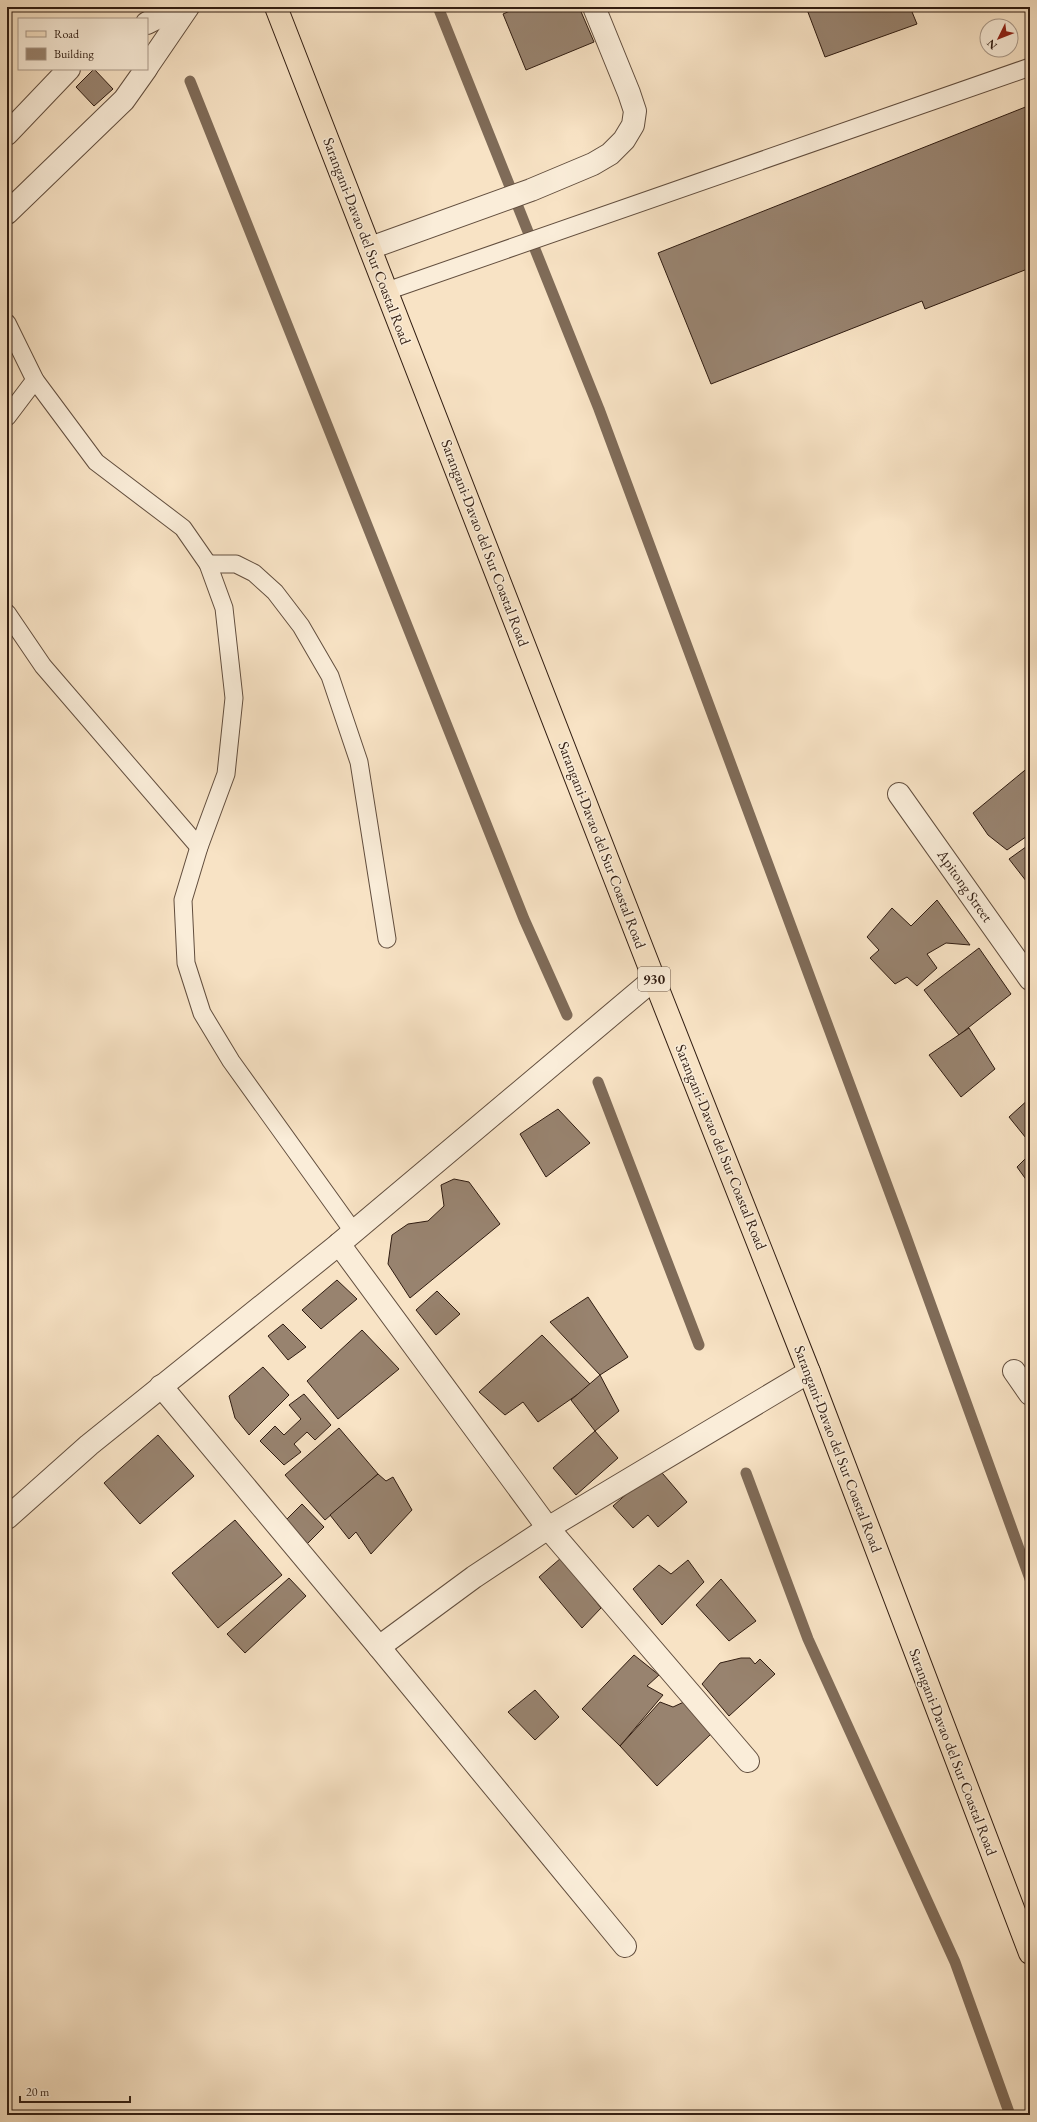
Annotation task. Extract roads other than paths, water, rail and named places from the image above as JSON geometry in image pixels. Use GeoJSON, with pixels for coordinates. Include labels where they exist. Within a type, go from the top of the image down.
{"type":"FeatureCollection","features":[{"type":"Feature","properties":{"kind":"main road","name":"Sarangani-Davao del Sur Coastal Road"},"geometry":{"type":"LineString","coordinates":[[276,7],[654,979],[810,1372],[1030,1953]]}},
{"type":"Feature","properties":{"kind":"street"},"geometry":{"type":"LineString","coordinates":[[148,22],[179,7]]}},
{"type":"Feature","properties":{"kind":"street"},"geometry":{"type":"LineString","coordinates":[[148,65],[188,7]]}},
{"type":"Feature","properties":{"kind":"street"},"geometry":{"type":"LineString","coordinates":[[370,248],[494,204],[593,164],[610,154],[624,140],[633,125],[635,111],[630,93],[594,7]]}},
{"type":"Feature","properties":{"kind":"street"},"geometry":{"type":"LineString","coordinates":[[7,134],[68,70]]}},
{"type":"Feature","properties":{"kind":"street"},"geometry":{"type":"LineString","coordinates":[[7,213],[124,100],[145,70]]}},
{"type":"Feature","properties":{"kind":"street","name":"Apitong Street"},"geometry":{"type":"LineString","coordinates":[[899,794],[1030,979]]}},
{"type":"Feature","properties":{"kind":"street"},"geometry":{"type":"LineString","coordinates":[[7,1518],[89,1445],[346,1238],[654,979]]}},
{"type":"Feature","properties":{"kind":"street"},"geometry":{"type":"LineString","coordinates":[[346,1238],[548,1528],[748,1761]]}},
{"type":"Feature","properties":{"kind":"street"},"geometry":{"type":"LineString","coordinates":[[1014,1371],[1030,1394]]}},
{"type":"Feature","properties":{"kind":"street"},"geometry":{"type":"LineString","coordinates":[[380,1646],[474,1577],[548,1528],[810,1372]]}},
{"type":"Feature","properties":{"kind":"street"},"geometry":{"type":"LineString","coordinates":[[161,1386],[380,1646],[625,1946]]}},
{"type":"Feature","properties":{"kind":"lane"},"geometry":{"type":"LineString","coordinates":[[387,291],[1030,67]]}},
{"type":"Feature","properties":{"kind":"lane"},"geometry":{"type":"LineString","coordinates":[[7,323],[35,380],[96,462],[183,528],[208,564],[224,608],[234,698],[226,774],[199,846],[183,900],[186,963],[202,1013],[231,1061],[346,1238]]}},
{"type":"Feature","properties":{"kind":"lane"},"geometry":{"type":"LineString","coordinates":[[7,418],[35,380]]}},
{"type":"Feature","properties":{"kind":"lane"},"geometry":{"type":"LineString","coordinates":[[208,564],[236,564],[254,573],[275,592],[301,626],[330,676],[359,762],[386,940]]}},
{"type":"Feature","properties":{"kind":"lane"},"geometry":{"type":"LineString","coordinates":[[7,613],[43,666],[199,846]]}},
{"type":"Feature","properties":{"kind":"waterway"},"geometry":{"type":"LineString","coordinates":[[438,7],[599,409],[904,1231],[1030,1579]]}},
{"type":"Feature","properties":{"kind":"waterway"},"geometry":{"type":"LineString","coordinates":[[190,81],[524,919],[567,1015]]}},
{"type":"Feature","properties":{"kind":"waterway"},"geometry":{"type":"LineString","coordinates":[[598,1082],[699,1345]]}},
{"type":"Feature","properties":{"kind":"waterway"},"geometry":{"type":"LineString","coordinates":[[746,1473],[808,1639],[955,1962],[1010,2115]]}}]}
